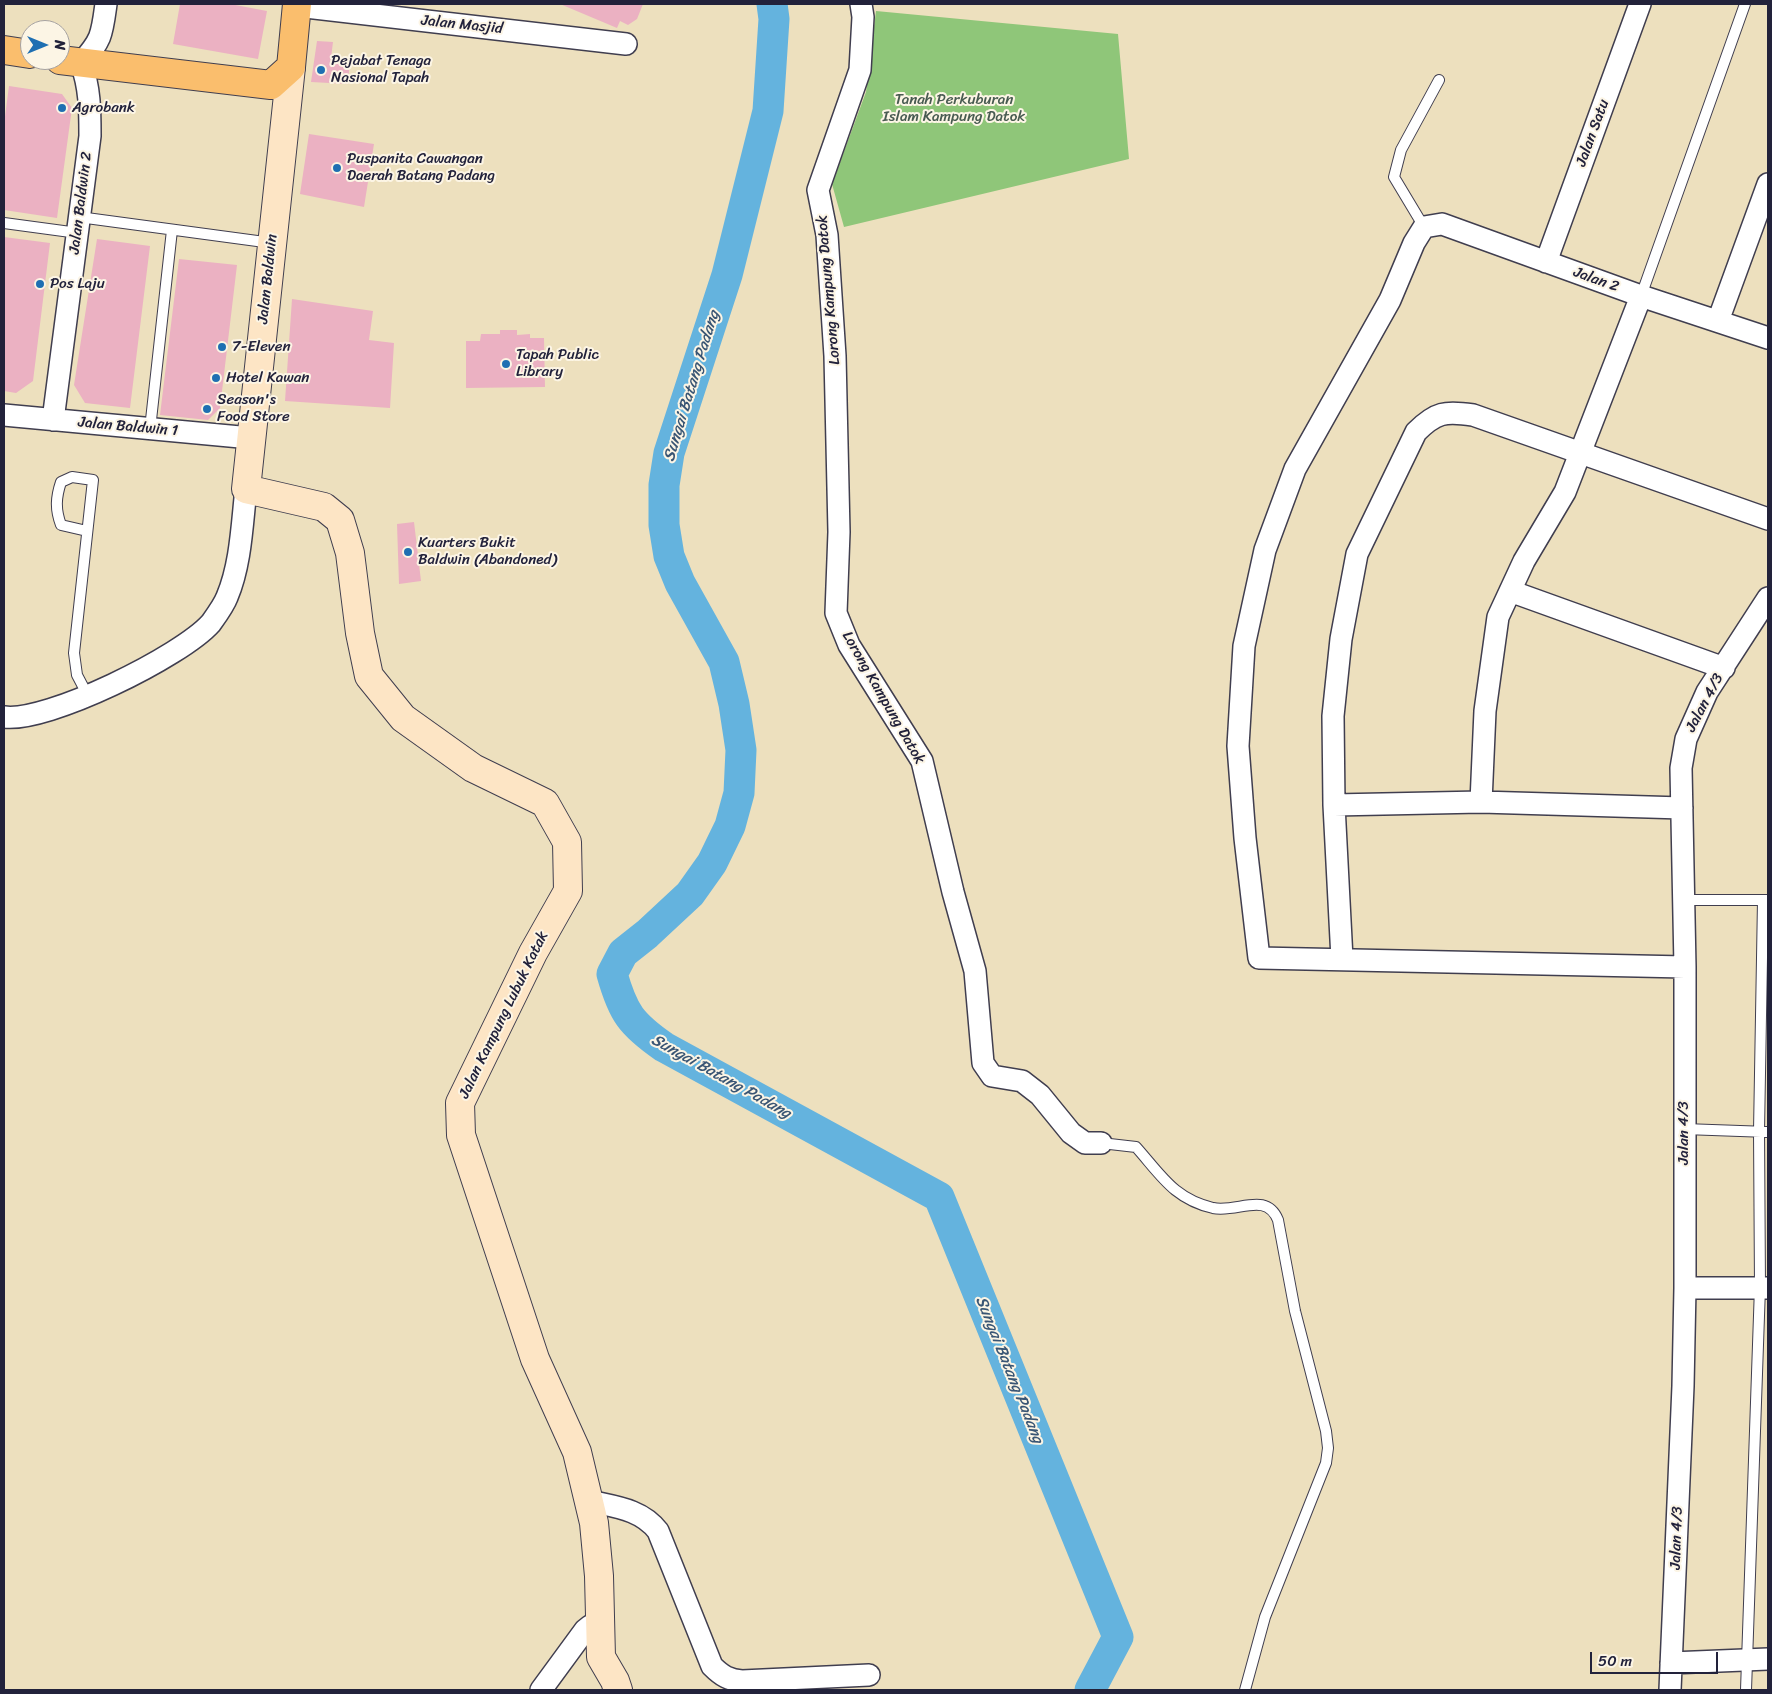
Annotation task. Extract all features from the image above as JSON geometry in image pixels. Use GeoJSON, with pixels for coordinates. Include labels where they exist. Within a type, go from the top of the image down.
{"type":"FeatureCollection","features":[{"type":"Feature","properties":{"kind":"highway"},"geometry":{"type":"LineString","coordinates":[[71,62],[281,76],[297,5]]}},
{"type":"Feature","properties":{"kind":"highway"},"geometry":{"type":"LineString","coordinates":[[4,50],[20,52]]}},
{"type":"Feature","properties":{"kind":"street"},"geometry":{"type":"LineString","coordinates":[[71,62],[98,44],[103,33],[106,4]]}},
{"type":"Feature","properties":{"kind":"street","name":"Lorong Kampung Datok"},"geometry":{"type":"LineString","coordinates":[[861,4],[863,16],[860,70],[818,190],[827,235],[835,356],[838,532],[836,613],[849,645],[922,761],[953,892],[975,971],[982,1063],[992,1076],[1022,1082],[1040,1095],[1070,1133],[1085,1143],[1101,1143]]}},
{"type":"Feature","properties":{"kind":"street","name":"Jalan Satu"},"geometry":{"type":"LineString","coordinates":[[1546,262],[1640,4]]}},
{"type":"Feature","properties":{"kind":"street","name":"Jalan Masjid"},"geometry":{"type":"LineString","coordinates":[[297,5],[626,44]]}},
{"type":"Feature","properties":{"kind":"street","name":"Jalan Baldwin 2"},"geometry":{"type":"LineString","coordinates":[[53,420],[90,136],[88,80],[71,62]]}},
{"type":"Feature","properties":{"kind":"street","name":"Jalan Baldwin"},"geometry":{"type":"LineString","coordinates":[[246,489],[286,117],[281,76]]}},
{"type":"Feature","properties":{"kind":"street"},"geometry":{"type":"LineString","coordinates":[[1718,321],[1768,184]]}},
{"type":"Feature","properties":{"kind":"street","name":"Jalan 2"},"geometry":{"type":"LineString","coordinates":[[1424,227],[1442,224],[1641,296],[1768,338]]}},
{"type":"Feature","properties":{"kind":"street"},"geometry":{"type":"LineString","coordinates":[[1424,227],[1414,244],[1390,300],[1295,469],[1265,550],[1244,646],[1238,746],[1245,838],[1259,958],[1685,967]]}},
{"type":"Feature","properties":{"kind":"street"},"geometry":{"type":"LineString","coordinates":[[1481,802],[1485,711],[1498,617],[1524,561],[1565,492],[1641,296]]}},
{"type":"Feature","properties":{"kind":"street"},"geometry":{"type":"LineString","coordinates":[[1342,959],[1334,805],[1333,716],[1341,639],[1357,554],[1416,432],[1431,417],[1450,412],[1473,415],[1768,519]]}},
{"type":"Feature","properties":{"kind":"street","name":"Jalan Baldwin 1"},"geometry":{"type":"LineString","coordinates":[[4,415],[251,440]]}},
{"type":"Feature","properties":{"kind":"street"},"geometry":{"type":"LineString","coordinates":[[4,717],[15,718],[48,712],[88,696],[179,648],[210,623],[227,598],[236,568],[246,489]]}},
{"type":"Feature","properties":{"kind":"street","name":"Jalan Kampung Lubuk Katak"},"geometry":{"type":"LineString","coordinates":[[246,489],[324,506],[340,520],[350,553],[360,633],[369,676],[403,718],[473,768],[545,803],[567,842],[568,891],[533,953],[460,1102],[461,1135],[535,1359],[577,1452],[594,1523],[600,1576],[601,1657],[618,1690]]}},
{"type":"Feature","properties":{"kind":"street"},"geometry":{"type":"LineString","coordinates":[[1510,591],[1724,668]]}},
{"type":"Feature","properties":{"kind":"street","name":"Jalan 4/3"},"geometry":{"type":"LineString","coordinates":[[1670,1690],[1683,1386],[1685,1288],[1685,967],[1681,768],[1686,739],[1707,692],[1768,598]]}},
{"type":"Feature","properties":{"kind":"street"},"geometry":{"type":"LineString","coordinates":[[1334,805],[1481,802],[1682,808]]}},
{"type":"Feature","properties":{"kind":"street"},"geometry":{"type":"LineString","coordinates":[[1685,1288],[1764,1288]]}},
{"type":"Feature","properties":{"kind":"street"},"geometry":{"type":"LineString","coordinates":[[589,1501],[638,1513],[650,1521],[658,1532],[712,1666],[721,1676],[730,1680],[742,1681],[869,1675]]}},
{"type":"Feature","properties":{"kind":"street"},"geometry":{"type":"LineString","coordinates":[[541,1690],[585,1630],[590,1626],[601,1625]]}},
{"type":"Feature","properties":{"kind":"street"},"geometry":{"type":"LineString","coordinates":[[1671,1663],[1768,1659]]}},
{"type":"Feature","properties":{"kind":"lane"},"geometry":{"type":"LineString","coordinates":[[1641,296],[1744,4]]}},
{"type":"Feature","properties":{"kind":"lane"},"geometry":{"type":"LineString","coordinates":[[1424,227],[1394,177],[1401,150],[1439,80]]}},
{"type":"Feature","properties":{"kind":"lane"},"geometry":{"type":"LineString","coordinates":[[4,223],[172,230],[272,243]]}},
{"type":"Feature","properties":{"kind":"lane"},"geometry":{"type":"LineString","coordinates":[[150,429],[172,230]]}},
{"type":"Feature","properties":{"kind":"lane"},"geometry":{"type":"LineString","coordinates":[[87,531],[61,525],[56,512],[57,495],[61,482],[72,477],[93,480],[74,653],[77,675],[88,696]]}},
{"type":"Feature","properties":{"kind":"lane"},"geometry":{"type":"LineString","coordinates":[[1683,900],[1765,900],[1764,1288],[1746,1690]]}},
{"type":"Feature","properties":{"kind":"lane"},"geometry":{"type":"LineString","coordinates":[[1684,1130],[1764,1131]]}},
{"type":"Feature","properties":{"kind":"lane"},"geometry":{"type":"LineString","coordinates":[[1101,1143],[1136,1147],[1174,1189],[1189,1201],[1226,1209],[1262,1204],[1274,1211],[1278,1220],[1295,1311],[1326,1431],[1328,1448],[1326,1463],[1261,1630],[1245,1690]]}},
{"type":"Feature","properties":{"kind":"green space","name":"Tanah Perkuburan Islam Kampung Datok"},"geometry":{"type":"Polygon","coordinates":[[[876,11],[1118,34],[1129,159],[844,227],[832,184],[866,92],[876,11]]]}},
{"type":"Feature","properties":{"kind":"building"},"geometry":{"type":"Polygon","coordinates":[[[180,4],[230,4],[267,11],[258,59],[173,44],[180,4]]]}},
{"type":"Feature","properties":{"kind":"building"},"geometry":{"type":"Polygon","coordinates":[[[560,4],[643,4],[637,19],[628,25],[620,21],[617,28],[560,4]]]}},
{"type":"Feature","properties":{"kind":"building"},"geometry":{"type":"Polygon","coordinates":[[[317,41],[333,42],[331,58],[350,59],[348,84],[311,82],[317,41]]]}},
{"type":"Feature","properties":{"kind":"building"},"geometry":{"type":"Polygon","coordinates":[[[9,86],[62,94],[72,108],[57,218],[4,210],[4,124],[9,86]]]}},
{"type":"Feature","properties":{"kind":"building"},"geometry":{"type":"Polygon","coordinates":[[[309,134],[374,144],[364,207],[300,194],[309,134]]]}},
{"type":"Feature","properties":{"kind":"building"},"geometry":{"type":"Polygon","coordinates":[[[4,237],[50,243],[33,381],[16,393],[4,391],[4,237]]]}},
{"type":"Feature","properties":{"kind":"building"},"geometry":{"type":"Polygon","coordinates":[[[97,239],[150,246],[130,408],[85,403],[74,385],[97,239]]]}},
{"type":"Feature","properties":{"kind":"building"},"geometry":{"type":"Polygon","coordinates":[[[179,259],[237,265],[220,408],[208,420],[160,415],[179,259]]]}},
{"type":"Feature","properties":{"kind":"building"},"geometry":{"type":"Polygon","coordinates":[[[292,299],[373,311],[369,340],[394,343],[390,408],[285,401],[292,299]]]}},
{"type":"Feature","properties":{"kind":"building","name":"Tapah Public Library"},"geometry":{"type":"Polygon","coordinates":[[[500,330],[517,330],[517,335],[530,334],[530,338],[544,338],[545,387],[466,388],[466,341],[480,341],[481,334],[500,334],[500,330]]]}},
{"type":"Feature","properties":{"kind":"building","name":"Kuarters Bukit Baldwin (Abandoned)"},"geometry":{"type":"Polygon","coordinates":[[[414,522],[421,581],[399,584],[397,524],[414,522]]]}},
{"type":"Feature","properties":{"kind":"waterway","name":"Sungai Batang Padang"},"geometry":{"type":"LineString","coordinates":[[772,4],[774,19],[768,111],[727,275],[669,453],[664,485],[664,525],[669,556],[680,583],[724,662],[734,704],[741,750],[739,793],[730,826],[712,863],[690,894],[647,934],[623,953],[612,974],[620,999],[630,1016],[636,1024],[664,1047],[939,1197],[1118,1637],[1090,1690]]}},
{"type":"Feature","properties":{"kind":"place","name":"Pejabat Tenaga Nasional Tapah"},"geometry":{"type":"Point","coordinates":[321,70]}},
{"type":"Feature","properties":{"kind":"place","name":"Agrobank"},"geometry":{"type":"Point","coordinates":[62,108]}},
{"type":"Feature","properties":{"kind":"place","name":"Puspanita Cawangan Daerah Batang Padang"},"geometry":{"type":"Point","coordinates":[337,168]}},
{"type":"Feature","properties":{"kind":"place","name":"Pos Laju"},"geometry":{"type":"Point","coordinates":[40,284]}},
{"type":"Feature","properties":{"kind":"place","name":"7-Eleven"},"geometry":{"type":"Point","coordinates":[222,347]}},
{"type":"Feature","properties":{"kind":"place","name":"Tapah Public Library"},"geometry":{"type":"Point","coordinates":[506,364]}},
{"type":"Feature","properties":{"kind":"place","name":"Hotel Kawan"},"geometry":{"type":"Point","coordinates":[216,378]}},
{"type":"Feature","properties":{"kind":"place","name":"Season's Food Store"},"geometry":{"type":"Point","coordinates":[207,409]}},
{"type":"Feature","properties":{"kind":"place","name":"Kuarters Bukit Baldwin (Abandoned)"},"geometry":{"type":"Point","coordinates":[408,552]}}]}
